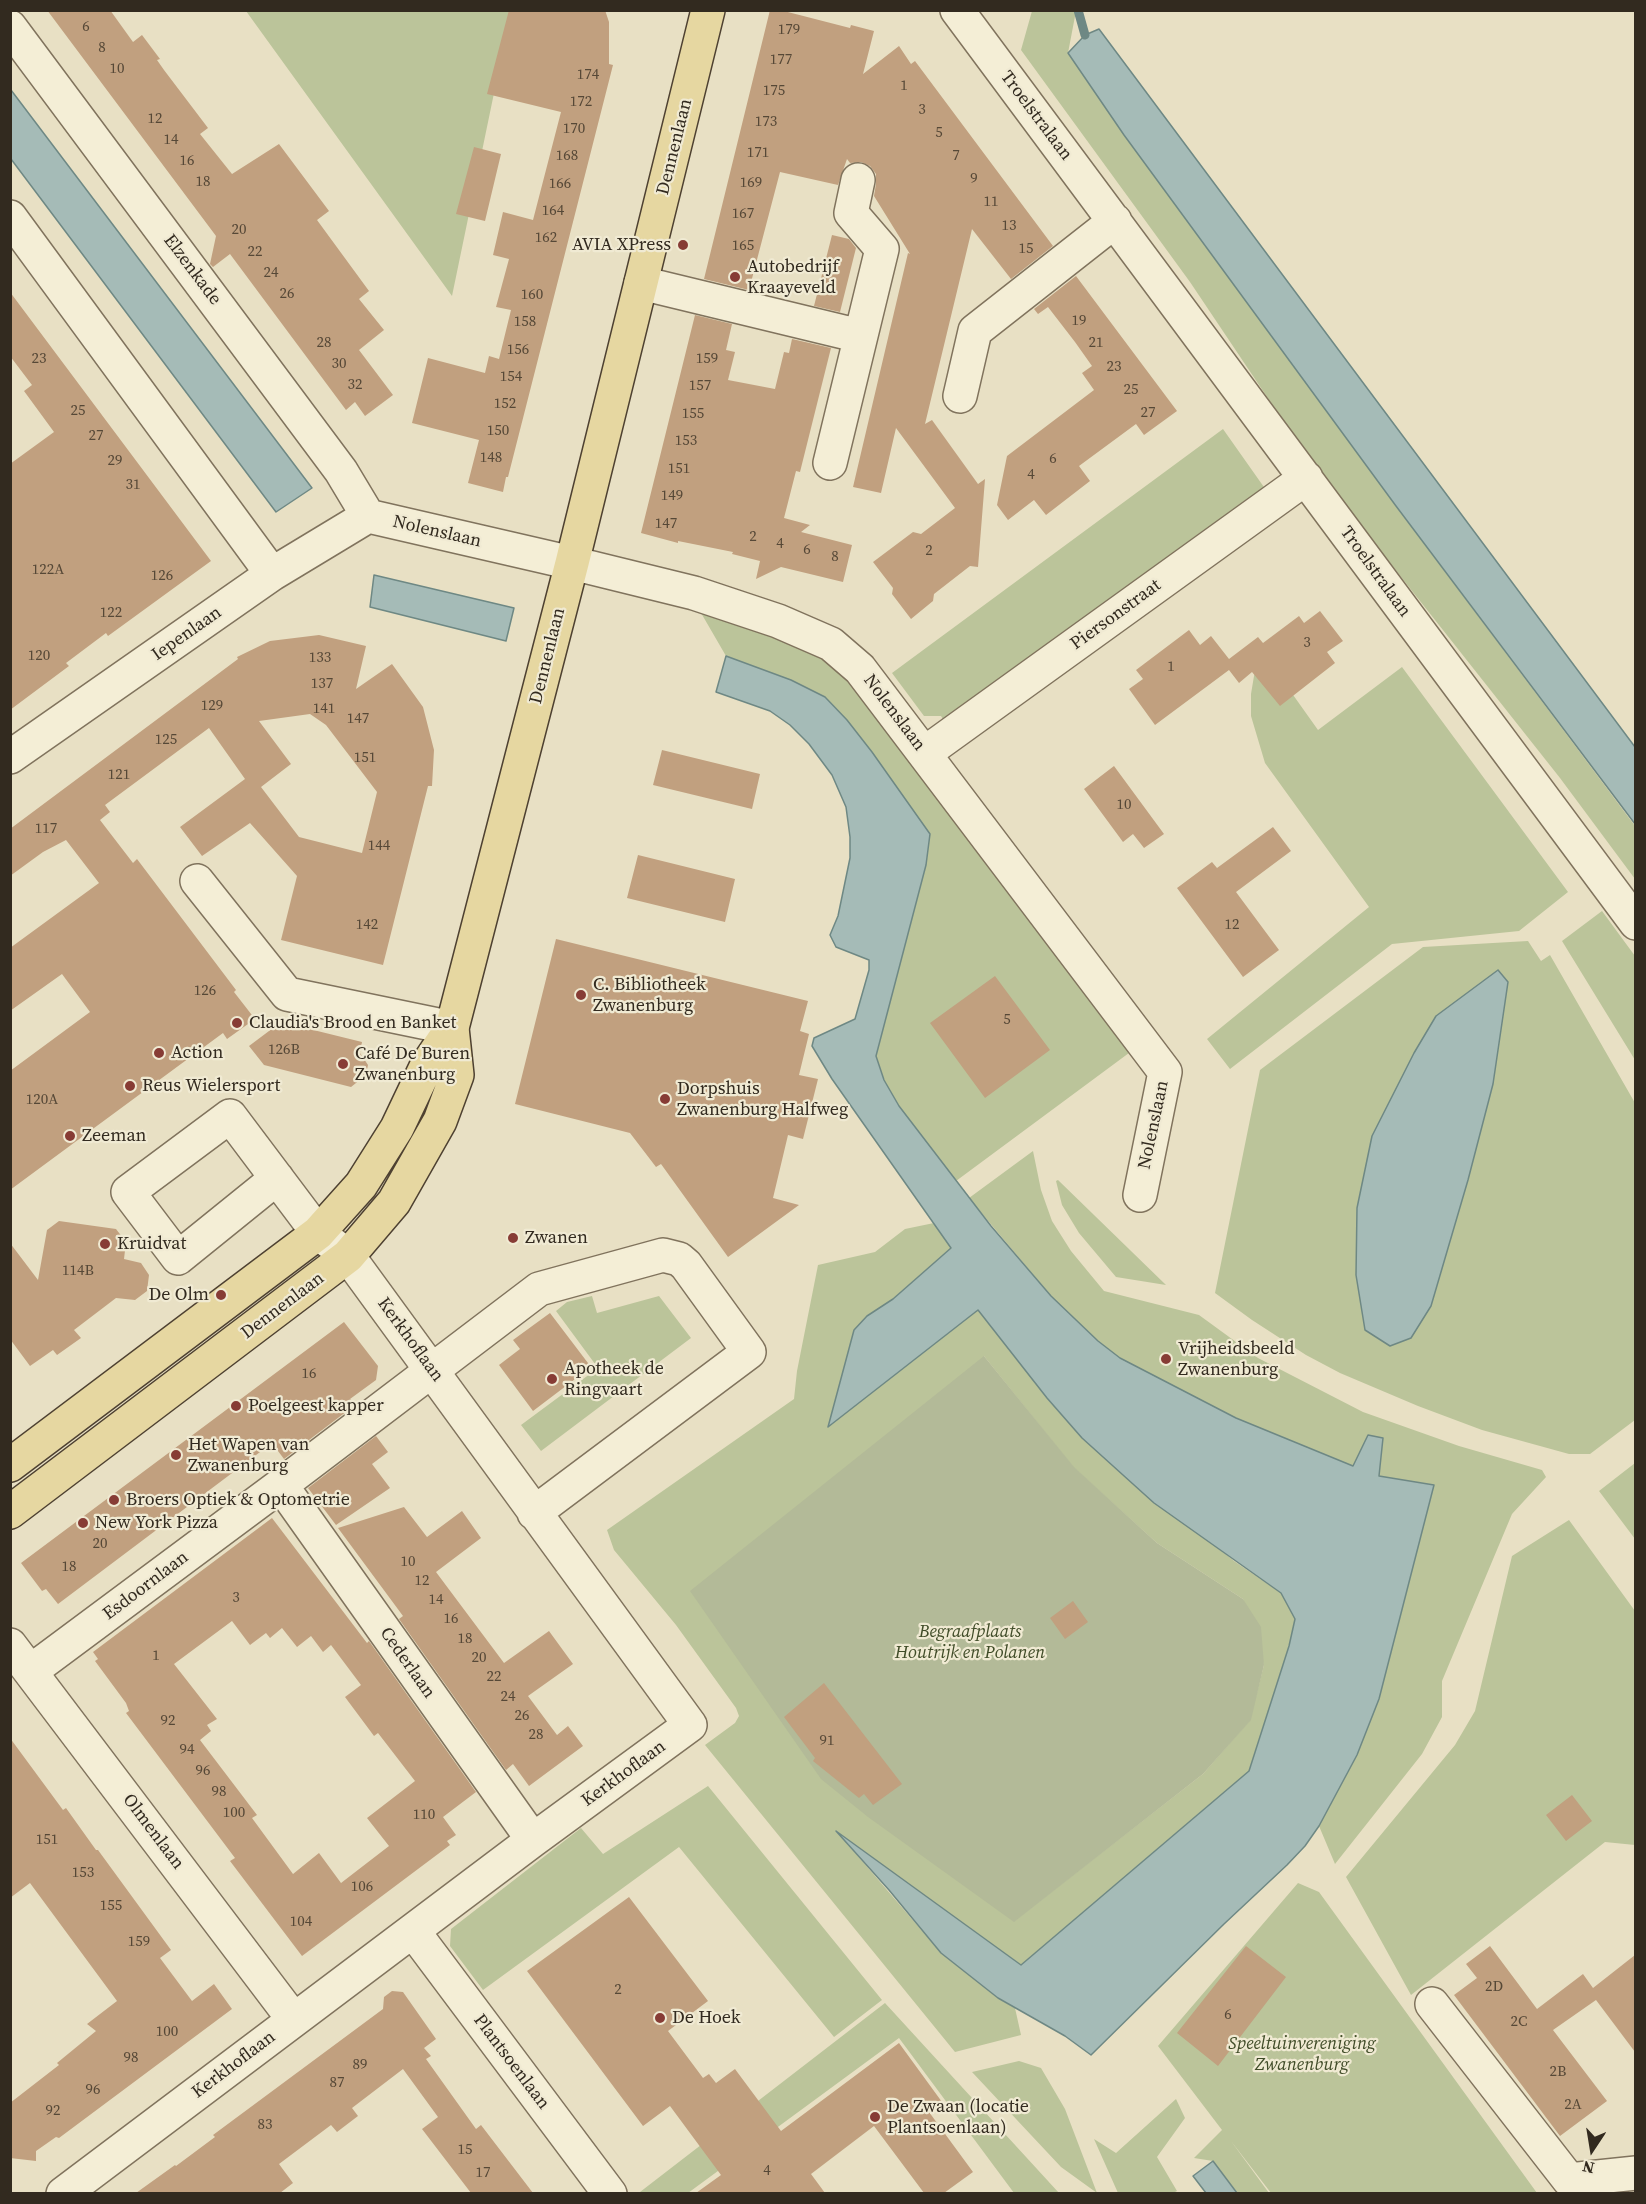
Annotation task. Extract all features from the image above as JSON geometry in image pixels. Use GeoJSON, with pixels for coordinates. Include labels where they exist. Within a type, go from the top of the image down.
{"type":"FeatureCollection","features":[{"type":"Feature","properties":{"kind":"main road","name":"Dennenlaan"},"geometry":{"type":"LineString","coordinates":[[10,1465],[318,1233],[361,1185],[397,1128],[428,1065],[452,1028],[572,562],[708,10]]}},
{"type":"Feature","properties":{"kind":"main road","name":"Dennenlaan"},"geometry":{"type":"LineString","coordinates":[[10,1512],[348,1256],[394,1202],[440,1121],[457,1075],[452,1028]]}},
{"type":"Feature","properties":{"kind":"street","name":"Troelstralaan"},"geometry":{"type":"LineString","coordinates":[[957,10],[1635,923]]}},
{"type":"Feature","properties":{"kind":"street","name":"Elzenkade"},"geometry":{"type":"LineString","coordinates":[[10,27],[341,471],[368,516]]}},
{"type":"Feature","properties":{"kind":"street"},"geometry":{"type":"LineString","coordinates":[[830,463],[882,249],[851,213],[858,180]]}},
{"type":"Feature","properties":{"kind":"street"},"geometry":{"type":"LineString","coordinates":[[10,217],[272,574]]}},
{"type":"Feature","properties":{"kind":"street"},"geometry":{"type":"LineString","coordinates":[[960,396],[975,332],[1115,221]]}},
{"type":"Feature","properties":{"kind":"street"},"geometry":{"type":"LineString","coordinates":[[642,283],[861,336]]}},
{"type":"Feature","properties":{"kind":"street","name":"Piersonstraat"},"geometry":{"type":"LineString","coordinates":[[925,753],[1306,478]]}},
{"type":"Feature","properties":{"kind":"street","name":"Nolenslaan"},"geometry":{"type":"LineString","coordinates":[[368,516],[572,562],[694,593],[778,621],[831,644],[861,669],[1165,1072],[1140,1195]]}},
{"type":"Feature","properties":{"kind":"street","name":"Iepenlaan"},"geometry":{"type":"LineString","coordinates":[[10,757],[272,574],[368,516]]}},
{"type":"Feature","properties":{"kind":"street"},"geometry":{"type":"LineString","coordinates":[[197,881],[287,994],[452,1028]]}},
{"type":"Feature","properties":{"kind":"street","name":"Kerkhoflaan"},"geometry":{"type":"LineString","coordinates":[[65,2193],[533,1840],[690,1725],[348,1256],[318,1233],[230,1116],[128,1192],[178,1258],[277,1179]]}},
{"type":"Feature","properties":{"kind":"street","name":"Esdoornlaan"},"geometry":{"type":"LineString","coordinates":[[31,1671],[433,1371],[539,1289],[663,1255],[679,1259],[686,1265],[749,1352],[534,1512]]}},
{"type":"Feature","properties":{"kind":"street","name":"Cederlaan"},"geometry":{"type":"LineString","coordinates":[[281,1485],[533,1840]]}},
{"type":"Feature","properties":{"kind":"street","name":"Olmenlaan"},"geometry":{"type":"LineString","coordinates":[[10,1645],[294,2020]]}},
{"type":"Feature","properties":{"kind":"street","name":"Plantsoenlaan"},"geometry":{"type":"LineString","coordinates":[[413,1931],[610,2193]]}},
{"type":"Feature","properties":{"kind":"street"},"geometry":{"type":"LineString","coordinates":[[1432,2004],[1569,2180],[1635,2173]]}},
{"type":"Feature","properties":{"kind":"green space"},"geometry":{"type":"Polygon","coordinates":[[[246,11],[511,11],[452,296],[246,11]]]}},
{"type":"Feature","properties":{"kind":"green space"},"geometry":{"type":"Polygon","coordinates":[[[1032,11],[1076,11],[1068,53],[1124,135],[1396,506],[1635,826],[1635,879],[1560,778],[1314,467],[1190,282],[1021,50],[1032,11]]]}},
{"type":"Feature","properties":{"kind":"green space"},"geometry":{"type":"Polygon","coordinates":[[[1223,429],[1266,490],[946,724],[941,716],[924,716],[892,673],[1223,429]]]}},
{"type":"Feature","properties":{"kind":"green space"},"geometry":{"type":"Polygon","coordinates":[[[697,606],[837,661],[1133,1050],[956,1181],[899,1106],[884,1080],[876,1056],[926,865],[872,752],[847,720],[825,697],[791,680],[726,656],[697,606]]]}},
{"type":"Feature","properties":{"kind":"green space"},"geometry":{"type":"Polygon","coordinates":[[[1264,654],[1318,730],[1402,667],[1568,892],[1519,931],[1392,944],[1230,1069],[1207,1039],[1369,907],[1265,763],[1251,716],[1251,694],[1256,664],[1264,654]]]}},
{"type":"Feature","properties":{"kind":"green space"},"geometry":{"type":"Polygon","coordinates":[[[1602,911],[1635,956],[1635,1060],[1562,941],[1602,911]]]}},
{"type":"Feature","properties":{"kind":"green space"},"geometry":{"type":"Polygon","coordinates":[[[1528,941],[1541,961],[1550,955],[1635,1103],[1635,1420],[1590,1454],[1569,1454],[1482,1430],[1340,1373],[1306,1355],[1215,1293],[1260,1070],[1423,947],[1528,941]]]}},
{"type":"Feature","properties":{"kind":"green space"},"geometry":{"type":"Polygon","coordinates":[[[1033,1151],[1041,1190],[1052,1221],[1071,1251],[1104,1291],[1199,1315],[1258,1358],[1363,1412],[1459,1446],[1542,1470],[1546,1477],[1512,1514],[1442,1681],[1442,1717],[1422,1754],[1335,1864],[1319,1826],[1357,1755],[1379,1699],[1434,1485],[1379,1476],[1383,1438],[1368,1435],[1353,1467],[1236,1418],[1119,1358],[1098,1341],[1051,1296],[969,1198],[1033,1151]]]}},
{"type":"Feature","properties":{"kind":"green space"},"geometry":{"type":"Polygon","coordinates":[[[1058,1180],[1166,1285],[1116,1277],[1079,1233],[1062,1205],[1056,1181],[1058,1180]]]}},
{"type":"Feature","properties":{"kind":"green space"},"geometry":{"type":"Polygon","coordinates":[[[934,1223],[951,1248],[893,1299],[867,1316],[829,1426],[978,1310],[1047,1398],[1082,1438],[1234,1561],[1281,1593],[1295,1619],[1289,1646],[1249,1771],[1021,1965],[839,1834],[941,1953],[998,1998],[1015,2008],[1021,2035],[955,2052],[705,1745],[735,1723],[739,1716],[736,1708],[676,1625],[614,1550],[607,1530],[794,1399],[797,1371],[818,1265],[875,1252],[905,1229],[934,1223]],[[984,1356],[1014,1921],[1203,1774],[1250,1720],[1264,1665],[1243,1599],[1157,1543],[1073,1467],[984,1356]]]}},
{"type":"Feature","properties":{"kind":"green space"},"geometry":{"type":"Polygon","coordinates":[[[592,1296],[597,1313],[659,1296],[691,1338],[541,1451],[521,1425],[598,1368],[556,1311],[567,1302],[592,1296]]]}},
{"type":"Feature","properties":{"kind":"green space","name":"Begraafplaats Houtrijk en Polanen"},"geometry":{"type":"Polygon","coordinates":[[[984,1356],[1074,1467],[1157,1543],[1243,1599],[1261,1627],[1264,1665],[1251,1720],[1203,1774],[1014,1922],[868,1817],[821,1779],[690,1591],[984,1356]]]}},
{"type":"Feature","properties":{"kind":"green space"},"geometry":{"type":"Polygon","coordinates":[[[1635,1463],[1635,1539],[1599,1491],[1635,1463]]]}},
{"type":"Feature","properties":{"kind":"green space"},"geometry":{"type":"Polygon","coordinates":[[[1569,1520],[1635,1611],[1635,1845],[1605,1842],[1411,1995],[1346,1877],[1455,1745],[1475,1711],[1512,1556],[1569,1520]]]}},
{"type":"Feature","properties":{"kind":"green space"},"geometry":{"type":"Polygon","coordinates":[[[708,1786],[882,2000],[834,2037],[679,1847],[483,1990],[450,1946],[451,1929],[581,1828],[603,1854],[708,1786]]]}},
{"type":"Feature","properties":{"kind":"green space","name":"Speeltuinvereniging Zwanenburg"},"geometry":{"type":"Polygon","coordinates":[[[1298,1883],[1319,1892],[1537,2193],[1271,2193],[1231,2141],[1269,2193],[1237,2193],[1213,2161],[1194,2158],[1222,2130],[1158,2046],[1298,1883]]]}},
{"type":"Feature","properties":{"kind":"green space"},"geometry":{"type":"Polygon","coordinates":[[[885,2003],[1059,2193],[1014,2193],[899,2038],[688,2193],[642,2194],[640,2192],[885,2003]]]}},
{"type":"Feature","properties":{"kind":"green space"},"geometry":{"type":"Polygon","coordinates":[[[1019,2061],[1041,2068],[1065,2109],[1097,2193],[1061,2167],[972,2072],[1019,2061]]]}},
{"type":"Feature","properties":{"kind":"green space"},"geometry":{"type":"Polygon","coordinates":[[[1176,2099],[1185,2118],[1157,2157],[1177,2191],[1173,2193],[1118,2193],[1094,2139],[1116,2153],[1176,2099]]]}},
{"type":"Feature","properties":{"kind":"water"},"geometry":{"type":"Polygon","coordinates":[[[1099,29],[1635,747],[1635,824],[1396,506],[1124,135],[1068,53],[1085,35],[1099,29]]]}},
{"type":"Feature","properties":{"kind":"water"},"geometry":{"type":"Polygon","coordinates":[[[11,90],[312,488],[276,512],[11,159],[11,90]]]}},
{"type":"Feature","properties":{"kind":"water"},"geometry":{"type":"Polygon","coordinates":[[[374,575],[514,608],[506,641],[370,607],[374,575]]]}},
{"type":"Feature","properties":{"kind":"water"},"geometry":{"type":"Polygon","coordinates":[[[726,656],[791,680],[825,697],[872,752],[930,834],[926,865],[876,1056],[884,1080],[899,1106],[991,1226],[1051,1296],[1098,1341],[1120,1358],[1236,1418],[1353,1466],[1368,1435],[1383,1438],[1379,1476],[1434,1485],[1379,1699],[1357,1755],[1319,1826],[1305,1846],[1287,1865],[1091,2055],[1065,2036],[998,1998],[941,1953],[836,1831],[1021,1965],[1249,1771],[1289,1646],[1295,1619],[1281,1593],[1154,1503],[1082,1438],[1047,1398],[978,1310],[828,1427],[854,1330],[867,1316],[893,1299],[951,1248],[832,1079],[812,1046],[814,1038],[855,1019],[869,970],[869,960],[836,947],[830,935],[838,916],[850,858],[846,807],[832,775],[809,744],[790,725],[770,711],[716,692],[726,656]]]}},
{"type":"Feature","properties":{"kind":"water"},"geometry":{"type":"Polygon","coordinates":[[[1498,970],[1508,982],[1493,1084],[1468,1180],[1431,1306],[1411,1338],[1390,1346],[1365,1330],[1356,1275],[1357,1208],[1372,1136],[1414,1053],[1436,1016],[1498,970]]]}},
{"type":"Feature","properties":{"kind":"water"},"geometry":{"type":"Polygon","coordinates":[[[1213,2161],[1237,2193],[1206,2193],[1193,2176],[1213,2161]]]}},
{"type":"Feature","properties":{"kind":"building"},"geometry":{"type":"Polygon","coordinates":[[[47,10],[110,10],[133,42],[142,35],[160,59],[157,60],[164,70],[208,128],[200,134],[232,174],[279,144],[329,211],[317,220],[369,291],[359,299],[384,330],[359,350],[393,395],[365,416],[355,402],[346,410],[230,254],[213,267],[210,264],[216,236],[47,10]]]}},
{"type":"Feature","properties":{"kind":"building"},"geometry":{"type":"Polygon","coordinates":[[[509,10],[605,10],[609,22],[609,64],[613,65],[503,492],[468,483],[479,440],[412,423],[428,358],[485,373],[489,356],[499,359],[511,310],[496,307],[509,259],[493,255],[503,212],[533,220],[561,112],[487,94],[509,10]]]}},
{"type":"Feature","properties":{"kind":"building"},"geometry":{"type":"Polygon","coordinates":[[[770,10],[780,10],[850,28],[851,25],[874,31],[863,74],[899,46],[911,64],[915,61],[1053,246],[1011,279],[972,229],[925,424],[932,420],[978,484],[985,479],[978,567],[970,566],[934,594],[933,601],[911,619],[892,594],[893,588],[873,562],[913,532],[921,534],[955,508],[896,428],[881,493],[853,487],[908,253],[910,254],[874,196],[876,174],[870,166],[861,162],[850,163],[847,159],[838,185],[780,172],[749,290],[704,279],[770,10]]]}},
{"type":"Feature","properties":{"kind":"building"},"geometry":{"type":"Polygon","coordinates":[[[474,147],[501,154],[485,221],[456,214],[474,147]]]}},
{"type":"Feature","properties":{"kind":"building"},"geometry":{"type":"Polygon","coordinates":[[[832,235],[849,239],[856,248],[840,312],[814,306],[832,235]]]}},
{"type":"Feature","properties":{"kind":"building"},"geometry":{"type":"Polygon","coordinates":[[[1076,276],[1177,411],[1144,435],[1136,424],[1079,466],[1090,481],[1046,515],[1034,500],[1008,520],[997,505],[1007,456],[1094,390],[1082,373],[1092,366],[1075,342],[1048,307],[1038,314],[1034,309],[1076,276]]]}},
{"type":"Feature","properties":{"kind":"building"},"geometry":{"type":"Polygon","coordinates":[[[10,292],[211,561],[108,636],[106,633],[66,663],[69,666],[10,710],[10,464],[54,432],[24,391],[32,385],[10,356],[10,292]]]}},
{"type":"Feature","properties":{"kind":"building"},"geometry":{"type":"Polygon","coordinates":[[[695,315],[732,324],[726,350],[735,352],[728,380],[775,389],[784,352],[789,353],[792,339],[831,348],[800,472],[796,471],[784,518],[810,525],[801,532],[852,545],[843,582],[781,567],[756,579],[760,561],[732,554],[733,552],[678,541],[678,543],[641,533],[695,315]]]}},
{"type":"Feature","properties":{"kind":"building"},"geometry":{"type":"Polygon","coordinates":[[[1320,611],[1343,641],[1327,652],[1335,663],[1280,706],[1252,672],[1239,683],[1229,670],[1155,725],[1129,689],[1143,679],[1136,670],[1189,630],[1200,645],[1211,636],[1229,659],[1258,637],[1263,643],[1299,616],[1304,623],[1320,611]]]}},
{"type":"Feature","properties":{"kind":"building"},"geometry":{"type":"Polygon","coordinates":[[[319,635],[366,646],[356,689],[392,664],[423,707],[434,750],[432,786],[428,786],[383,965],[281,940],[297,876],[250,823],[202,856],[180,827],[245,779],[209,728],[105,805],[110,812],[100,820],[133,863],[137,859],[236,990],[234,992],[255,1019],[227,1039],[223,1033],[10,1190],[10,1071],[90,1012],[62,974],[10,1011],[10,948],[99,883],[66,840],[43,852],[10,876],[10,829],[238,659],[237,657],[270,641],[319,635]],[[310,714],[259,721],[291,764],[261,787],[299,837],[362,853],[377,792],[326,725],[310,714]]]}},
{"type":"Feature","properties":{"kind":"building"},"geometry":{"type":"Polygon","coordinates":[[[662,750],[760,774],[752,809],[653,785],[662,750]]]}},
{"type":"Feature","properties":{"kind":"building"},"geometry":{"type":"Polygon","coordinates":[[[1114,766],[1164,834],[1144,848],[1133,834],[1123,842],[1084,789],[1114,766]]]}},
{"type":"Feature","properties":{"kind":"building"},"geometry":{"type":"Polygon","coordinates":[[[1273,827],[1291,851],[1236,892],[1279,950],[1243,977],[1177,888],[1212,862],[1217,868],[1273,827]]]}},
{"type":"Feature","properties":{"kind":"building"},"geometry":{"type":"Polygon","coordinates":[[[638,855],[735,879],[725,922],[627,898],[638,855]]]}},
{"type":"Feature","properties":{"kind":"building","name":"Dorpshuis Zwanenburg Halfweg"},"geometry":{"type":"Polygon","coordinates":[[[556,939],[808,1001],[800,1031],[809,1034],[799,1075],[818,1079],[803,1139],[788,1135],[773,1198],[799,1205],[728,1257],[661,1164],[656,1167],[630,1133],[515,1104],[556,939]]]}},
{"type":"Feature","properties":{"kind":"building"},"geometry":{"type":"Polygon","coordinates":[[[995,976],[1050,1050],[985,1098],[930,1023],[995,976]]]}},
{"type":"Feature","properties":{"kind":"building"},"geometry":{"type":"Polygon","coordinates":[[[281,1022],[362,1042],[360,1053],[368,1065],[366,1075],[351,1087],[264,1065],[249,1046],[281,1022]]]}},
{"type":"Feature","properties":{"kind":"building"},"geometry":{"type":"Polygon","coordinates":[[[59,1221],[116,1229],[126,1242],[124,1259],[141,1263],[149,1275],[147,1291],[135,1300],[116,1298],[74,1330],[81,1338],[57,1355],[53,1350],[30,1366],[10,1339],[10,1243],[38,1280],[47,1230],[59,1221]]]}},
{"type":"Feature","properties":{"kind":"building"},"geometry":{"type":"Polygon","coordinates":[[[550,1313],[591,1367],[533,1411],[499,1365],[520,1349],[513,1340],[550,1313]]]}},
{"type":"Feature","properties":{"kind":"building"},"geometry":{"type":"Polygon","coordinates":[[[344,1322],[378,1366],[376,1380],[350,1399],[355,1405],[284,1459],[272,1443],[58,1604],[46,1589],[42,1591],[21,1563],[344,1322]]]}},
{"type":"Feature","properties":{"kind":"building"},"geometry":{"type":"Polygon","coordinates":[[[376,1436],[388,1452],[372,1464],[390,1488],[336,1525],[308,1488],[376,1436]]]}},
{"type":"Feature","properties":{"kind":"building"},"geometry":{"type":"Polygon","coordinates":[[[404,1507],[427,1537],[462,1511],[481,1538],[436,1572],[504,1663],[549,1631],[573,1664],[528,1696],[557,1735],[568,1726],[583,1746],[529,1786],[513,1764],[506,1770],[399,1619],[403,1616],[338,1528],[404,1507]]]}},
{"type":"Feature","properties":{"kind":"building"},"geometry":{"type":"Polygon","coordinates":[[[272,1518],[367,1643],[369,1641],[476,1792],[443,1817],[456,1835],[447,1841],[450,1845],[302,1956],[230,1861],[235,1858],[126,1713],[129,1711],[126,1703],[95,1661],[98,1659],[93,1652],[272,1518]],[[232,1621],[174,1664],[217,1719],[207,1725],[211,1731],[200,1740],[257,1815],[252,1818],[293,1874],[319,1853],[341,1883],[389,1846],[367,1818],[415,1781],[378,1733],[374,1736],[345,1697],[361,1685],[331,1645],[323,1652],[311,1636],[297,1647],[282,1628],[270,1638],[266,1633],[250,1645],[232,1621]]]}},
{"type":"Feature","properties":{"kind":"building"},"geometry":{"type":"Polygon","coordinates":[[[1073,1601],[1088,1622],[1065,1639],[1050,1618],[1073,1601]]]}},
{"type":"Feature","properties":{"kind":"building"},"geometry":{"type":"Polygon","coordinates":[[[824,1683],[902,1784],[873,1805],[864,1794],[859,1798],[813,1761],[815,1758],[784,1717],[824,1683]]]}},
{"type":"Feature","properties":{"kind":"building"},"geometry":{"type":"Polygon","coordinates":[[[10,1738],[63,1810],[66,1808],[98,1850],[171,1950],[160,1958],[192,2001],[214,1984],[232,2009],[59,2138],[56,2137],[36,2151],[36,2161],[10,2158],[10,2103],[59,2065],[57,2063],[96,2031],[87,2024],[117,2001],[30,1883],[10,1898],[10,1738]]]}},
{"type":"Feature","properties":{"kind":"building"},"geometry":{"type":"Polygon","coordinates":[[[1572,1795],[1592,1821],[1566,1841],[1546,1815],[1572,1795]]]}},
{"type":"Feature","properties":{"kind":"building"},"geometry":{"type":"Polygon","coordinates":[[[629,1897],[708,2001],[668,2031],[703,2078],[709,2074],[716,2083],[735,2069],[781,2131],[899,2043],[942,2102],[929,2112],[973,2172],[944,2193],[924,2193],[874,2126],[811,2174],[825,2193],[696,2193],[721,2175],[670,2106],[643,2126],[527,1971],[629,1897]]]}},
{"type":"Feature","properties":{"kind":"building"},"geometry":{"type":"Polygon","coordinates":[[[1246,1946],[1286,1977],[1218,2066],[1177,2033],[1246,1946]]]}},
{"type":"Feature","properties":{"kind":"building"},"geometry":{"type":"Polygon","coordinates":[[[1490,1946],[1537,2009],[1583,1974],[1593,1988],[1635,1955],[1635,2052],[1596,2000],[1553,2030],[1607,2101],[1560,2136],[1454,1995],[1477,1978],[1466,1964],[1490,1946]]]}},
{"type":"Feature","properties":{"kind":"building"},"geometry":{"type":"Polygon","coordinates":[[[392,1991],[403,1992],[436,2039],[424,2048],[431,2056],[426,2059],[476,2129],[481,2125],[533,2193],[471,2193],[422,2129],[438,2117],[403,2069],[352,2108],[358,2116],[337,2132],[331,2125],[279,2164],[293,2183],[280,2193],[136,2193],[215,2137],[213,2135],[383,2009],[384,1997],[392,1991]]]}},
{"type":"Feature","properties":{"kind":"waterway"},"geometry":{"type":"LineString","coordinates":[[1078,10],[1085,35]]}},
{"type":"Feature","properties":{"kind":"place","name":"AVIA XPress"},"geometry":{"type":"Point","coordinates":[683,245]}},
{"type":"Feature","properties":{"kind":"place","name":"Autobedrijf Kraayeveld"},"geometry":{"type":"Point","coordinates":[735,277]}},
{"type":"Feature","properties":{"kind":"place","name":"C. Bibliotheek Zwanenburg"},"geometry":{"type":"Point","coordinates":[581,995]}},
{"type":"Feature","properties":{"kind":"place","name":"Claudia's Brood en Banket"},"geometry":{"type":"Point","coordinates":[237,1023]}},
{"type":"Feature","properties":{"kind":"place","name":"Action"},"geometry":{"type":"Point","coordinates":[159,1053]}},
{"type":"Feature","properties":{"kind":"place","name":"Café De Buren Zwanenburg"},"geometry":{"type":"Point","coordinates":[343,1064]}},
{"type":"Feature","properties":{"kind":"place","name":"Reus Wielersport"},"geometry":{"type":"Point","coordinates":[130,1086]}},
{"type":"Feature","properties":{"kind":"place","name":"Dorpshuis Zwanenburg Halfweg"},"geometry":{"type":"Point","coordinates":[665,1099]}},
{"type":"Feature","properties":{"kind":"place","name":"Zeeman"},"geometry":{"type":"Point","coordinates":[70,1136]}},
{"type":"Feature","properties":{"kind":"place","name":"Zwanen"},"geometry":{"type":"Point","coordinates":[513,1238]}},
{"type":"Feature","properties":{"kind":"place","name":"Kruidvat"},"geometry":{"type":"Point","coordinates":[105,1244]}},
{"type":"Feature","properties":{"kind":"place","name":"De Olm"},"geometry":{"type":"Point","coordinates":[221,1295]}},
{"type":"Feature","properties":{"kind":"place","name":"Vrijheidsbeeld Zwanenburg"},"geometry":{"type":"Point","coordinates":[1166,1359]}},
{"type":"Feature","properties":{"kind":"place","name":"Apotheek de Ringvaart"},"geometry":{"type":"Point","coordinates":[552,1379]}},
{"type":"Feature","properties":{"kind":"place","name":"Poelgeest kapper"},"geometry":{"type":"Point","coordinates":[236,1406]}},
{"type":"Feature","properties":{"kind":"place","name":"Het Wapen van Zwanenburg"},"geometry":{"type":"Point","coordinates":[176,1455]}},
{"type":"Feature","properties":{"kind":"place","name":"Broers Optiek & Optometrie"},"geometry":{"type":"Point","coordinates":[114,1500]}},
{"type":"Feature","properties":{"kind":"place","name":"New York Pizza"},"geometry":{"type":"Point","coordinates":[83,1523]}},
{"type":"Feature","properties":{"kind":"place","name":"De Hoek"},"geometry":{"type":"Point","coordinates":[660,2018]}},
{"type":"Feature","properties":{"kind":"place","name":"De Zwaan (locatie Plantsoenlaan)"},"geometry":{"type":"Point","coordinates":[875,2117]}}]}
